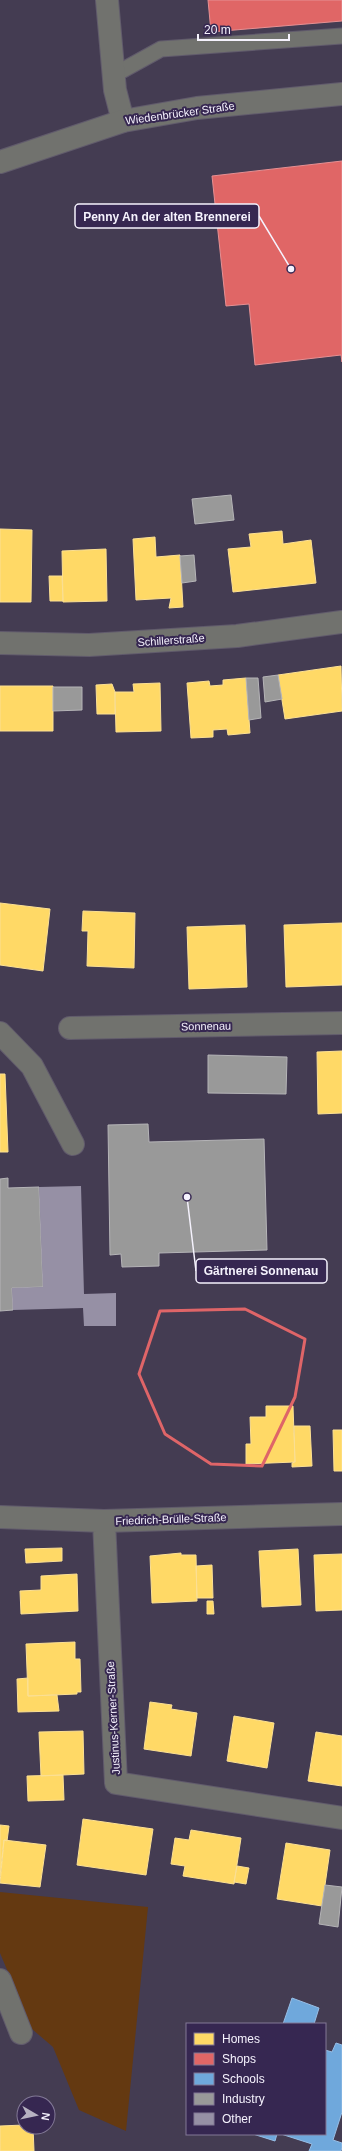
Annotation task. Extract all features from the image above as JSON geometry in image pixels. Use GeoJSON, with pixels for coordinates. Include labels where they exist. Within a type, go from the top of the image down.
{"type":"FeatureCollection","features":[{"type":"Feature","properties":{"kind":"street"},"geometry":{"type":"LineString","coordinates":[[107,0],[115,90],[122,121]]}},
{"type":"Feature","properties":{"kind":"street","name":"Wiedenbrücker Straße"},"geometry":{"type":"LineString","coordinates":[[0,162],[122,121],[196,108],[342,94]]}},
{"type":"Feature","properties":{"kind":"street","name":"Schillerstraße"},"geometry":{"type":"LineString","coordinates":[[0,643],[89,645],[159,641],[237,636],[342,622]]}},
{"type":"Feature","properties":{"kind":"street","name":"Sonnenau"},"geometry":{"type":"LineString","coordinates":[[70,1028],[342,1023]]}},
{"type":"Feature","properties":{"kind":"street"},"geometry":{"type":"LineString","coordinates":[[0,1033],[32,1066],[73,1144]]}},
{"type":"Feature","properties":{"kind":"street","name":"Friedrich-Brülle-Straße"},"geometry":{"type":"LineString","coordinates":[[0,1517],[104,1521],[342,1514]]}},
{"type":"Feature","properties":{"kind":"street","name":"Justinus-Kerner-Straße"},"geometry":{"type":"LineString","coordinates":[[104,1521],[116,1783],[342,1818]]}},
{"type":"Feature","properties":{"kind":"street"},"geometry":{"type":"LineString","coordinates":[[0,1980],[21,2033]]}},
{"type":"Feature","properties":{"kind":"lane"},"geometry":{"type":"LineString","coordinates":[[114,75],[162,49],[342,36]]}},
{"type":"Feature","properties":{"kind":"highlighted area"},"geometry":{"type":"Polygon","coordinates":[[[245,1309],[305,1339],[295,1397],[262,1466],[211,1464],[165,1434],[139,1374],[160,1311],[245,1309]]]}},
{"type":"Feature","properties":{"kind":"shaded area"},"geometry":{"type":"Polygon","coordinates":[[[0,1892],[148,1907],[126,2131],[79,2110],[53,2047],[32,2029],[0,1953],[0,1892]]]}},
{"type":"Feature","properties":{"kind":"building: Homes"},"geometry":{"type":"Polygon","coordinates":[[[0,529],[32,530],[31,602],[0,602],[0,529]]]}},
{"type":"Feature","properties":{"kind":"building: Homes"},"geometry":{"type":"Polygon","coordinates":[[[282,531],[283,544],[311,540],[316,583],[233,592],[228,549],[251,547],[249,534],[282,531]]]}},
{"type":"Feature","properties":{"kind":"building: Homes"},"geometry":{"type":"Polygon","coordinates":[[[155,537],[156,557],[180,555],[183,607],[169,608],[171,598],[136,600],[133,539],[155,537]]]}},
{"type":"Feature","properties":{"kind":"building: Homes"},"geometry":{"type":"Polygon","coordinates":[[[106,549],[107,601],[63,602],[62,551],[106,549]]]}},
{"type":"Feature","properties":{"kind":"building: Homes"},"geometry":{"type":"Polygon","coordinates":[[[49,576],[62,576],[63,601],[50,601],[49,576]]]}},
{"type":"Feature","properties":{"kind":"building: Homes"},"geometry":{"type":"Polygon","coordinates":[[[341,666],[342,711],[285,719],[278,675],[341,666]]]}},
{"type":"Feature","properties":{"kind":"building: Homes"},"geometry":{"type":"Polygon","coordinates":[[[246,678],[250,733],[228,735],[227,729],[213,730],[213,737],[191,738],[187,683],[209,681],[210,686],[223,685],[223,680],[246,678]]]}},
{"type":"Feature","properties":{"kind":"building: Homes"},"geometry":{"type":"Polygon","coordinates":[[[160,683],[161,731],[116,732],[115,692],[134,692],[133,684],[160,683]]]}},
{"type":"Feature","properties":{"kind":"building: Homes"},"geometry":{"type":"Polygon","coordinates":[[[112,684],[115,692],[115,714],[97,714],[96,685],[112,684]]]}},
{"type":"Feature","properties":{"kind":"building: Homes"},"geometry":{"type":"Polygon","coordinates":[[[0,686],[53,686],[53,731],[0,731],[0,686]]]}},
{"type":"Feature","properties":{"kind":"building: Homes"},"geometry":{"type":"Polygon","coordinates":[[[0,903],[50,909],[43,971],[0,965],[0,903]]]}},
{"type":"Feature","properties":{"kind":"building: Homes"},"geometry":{"type":"Polygon","coordinates":[[[83,911],[135,913],[134,968],[87,966],[88,931],[82,931],[83,911]]]}},
{"type":"Feature","properties":{"kind":"building: Homes"},"geometry":{"type":"Polygon","coordinates":[[[342,923],[342,985],[286,987],[284,925],[342,923]]]}},
{"type":"Feature","properties":{"kind":"building: Homes"},"geometry":{"type":"Polygon","coordinates":[[[245,925],[247,987],[189,989],[187,927],[245,925]]]}},
{"type":"Feature","properties":{"kind":"building: Homes"},"geometry":{"type":"Polygon","coordinates":[[[342,1051],[342,1113],[318,1114],[317,1052],[342,1051]]]}},
{"type":"Feature","properties":{"kind":"building: Homes"},"geometry":{"type":"Polygon","coordinates":[[[0,1074],[5,1074],[8,1152],[0,1152],[0,1074]]]}},
{"type":"Feature","properties":{"kind":"building: Homes"},"geometry":{"type":"Polygon","coordinates":[[[266,1406],[293,1406],[295,1462],[246,1464],[246,1444],[251,1444],[250,1417],[266,1417],[266,1406]]]}},
{"type":"Feature","properties":{"kind":"building: Homes"},"geometry":{"type":"Polygon","coordinates":[[[294,1426],[310,1426],[312,1466],[292,1467],[292,1463],[295,1462],[294,1426]]]}},
{"type":"Feature","properties":{"kind":"building: Homes"},"geometry":{"type":"Polygon","coordinates":[[[333,1430],[342,1430],[342,1471],[334,1471],[333,1430]]]}},
{"type":"Feature","properties":{"kind":"building: Homes"},"geometry":{"type":"Polygon","coordinates":[[[62,1548],[62,1561],[26,1563],[25,1549],[62,1548]]]}},
{"type":"Feature","properties":{"kind":"building: Homes"},"geometry":{"type":"Polygon","coordinates":[[[298,1549],[301,1605],[262,1607],[259,1551],[298,1549]]]}},
{"type":"Feature","properties":{"kind":"building: Homes"},"geometry":{"type":"Polygon","coordinates":[[[181,1553],[181,1555],[196,1555],[197,1601],[152,1603],[150,1556],[181,1553]]]}},
{"type":"Feature","properties":{"kind":"building: Homes"},"geometry":{"type":"Polygon","coordinates":[[[342,1554],[342,1610],[316,1611],[314,1555],[342,1554]]]}},
{"type":"Feature","properties":{"kind":"building: Homes"},"geometry":{"type":"Polygon","coordinates":[[[212,1565],[213,1598],[197,1598],[196,1566],[212,1565]]]}},
{"type":"Feature","properties":{"kind":"building: Homes"},"geometry":{"type":"Polygon","coordinates":[[[77,1574],[78,1611],[21,1614],[20,1591],[41,1590],[41,1576],[77,1574]]]}},
{"type":"Feature","properties":{"kind":"building: Homes"},"geometry":{"type":"Polygon","coordinates":[[[207,1601],[213,1601],[214,1614],[207,1614],[207,1601]]]}},
{"type":"Feature","properties":{"kind":"building: Homes"},"geometry":{"type":"Polygon","coordinates":[[[75,1642],[75,1659],[80,1659],[81,1692],[77,1692],[77,1694],[28,1696],[26,1644],[75,1642]]]}},
{"type":"Feature","properties":{"kind":"building: Homes"},"geometry":{"type":"Polygon","coordinates":[[[28,1678],[28,1696],[57,1695],[59,1711],[18,1712],[17,1679],[28,1678]]]}},
{"type":"Feature","properties":{"kind":"building: Homes"},"geometry":{"type":"Polygon","coordinates":[[[150,1702],[172,1705],[171,1709],[197,1713],[191,1756],[144,1749],[150,1702]]]}},
{"type":"Feature","properties":{"kind":"building: Homes"},"geometry":{"type":"Polygon","coordinates":[[[234,1716],[274,1723],[267,1768],[227,1761],[234,1716]]]}},
{"type":"Feature","properties":{"kind":"building: Homes"},"geometry":{"type":"Polygon","coordinates":[[[83,1731],[84,1774],[41,1776],[39,1732],[83,1731]]]}},
{"type":"Feature","properties":{"kind":"building: Homes"},"geometry":{"type":"Polygon","coordinates":[[[316,1732],[342,1736],[342,1786],[308,1781],[316,1732]]]}},
{"type":"Feature","properties":{"kind":"building: Homes"},"geometry":{"type":"Polygon","coordinates":[[[63,1775],[64,1800],[28,1801],[27,1776],[63,1775]]]}},
{"type":"Feature","properties":{"kind":"building: Homes"},"geometry":{"type":"Polygon","coordinates":[[[83,1819],[153,1829],[146,1875],[77,1865],[83,1819]]]}},
{"type":"Feature","properties":{"kind":"building: Homes"},"geometry":{"type":"Polygon","coordinates":[[[0,1825],[9,1826],[7,1841],[4,1840],[0,1876],[0,1825]]]}},
{"type":"Feature","properties":{"kind":"building: Homes"},"geometry":{"type":"Polygon","coordinates":[[[191,1830],[241,1838],[234,1884],[183,1876],[185,1866],[171,1864],[175,1838],[189,1840],[191,1830]]]}},
{"type":"Feature","properties":{"kind":"building: Homes"},"geometry":{"type":"Polygon","coordinates":[[[4,1840],[46,1845],[40,1887],[0,1883],[4,1840]]]}},
{"type":"Feature","properties":{"kind":"building: Homes"},"geometry":{"type":"Polygon","coordinates":[[[286,1843],[330,1850],[322,1906],[277,1899],[286,1843]]]}},
{"type":"Feature","properties":{"kind":"building: Homes"},"geometry":{"type":"Polygon","coordinates":[[[237,1866],[249,1868],[246,1884],[234,1882],[237,1866]]]}},
{"type":"Feature","properties":{"kind":"building: Homes"},"geometry":{"type":"Polygon","coordinates":[[[16,2125],[16,2135],[33,2135],[34,2151],[0,2151],[0,2126],[16,2125]]]}},
{"type":"Feature","properties":{"kind":"building: Shops"},"geometry":{"type":"Polygon","coordinates":[[[208,0],[342,0],[342,21],[211,32],[208,0]]]}},
{"type":"Feature","properties":{"kind":"building: Shops"},"geometry":{"type":"Polygon","coordinates":[[[342,161],[342,362],[341,355],[255,365],[249,304],[226,306],[212,176],[342,161]]]}},
{"type":"Feature","properties":{"kind":"building: Schools"},"geometry":{"type":"Polygon","coordinates":[[[292,1998],[319,2008],[314,2023],[283,2023],[292,1998]]]}},
{"type":"Feature","properties":{"kind":"building: Schools"},"geometry":{"type":"Polygon","coordinates":[[[336,2043],[342,2045],[342,2112],[333,2140],[342,2143],[342,2147],[341,2151],[309,2151],[312,2144],[284,2135],[326,2135],[326,2050],[332,2052],[336,2043]]]}},
{"type":"Feature","properties":{"kind":"building: Schools"},"geometry":{"type":"Polygon","coordinates":[[[256,2135],[277,2135],[275,2141],[256,2135]]]}},
{"type":"Feature","properties":{"kind":"building: Industry"},"geometry":{"type":"Polygon","coordinates":[[[231,495],[234,520],[195,524],[192,499],[231,495]]]}},
{"type":"Feature","properties":{"kind":"building: Industry"},"geometry":{"type":"Polygon","coordinates":[[[194,555],[196,581],[182,583],[180,556],[194,555]]]}},
{"type":"Feature","properties":{"kind":"building: Industry"},"geometry":{"type":"Polygon","coordinates":[[[278,675],[282,699],[265,702],[263,677],[278,675]]]}},
{"type":"Feature","properties":{"kind":"building: Industry"},"geometry":{"type":"Polygon","coordinates":[[[246,678],[258,678],[261,718],[249,720],[246,678]]]}},
{"type":"Feature","properties":{"kind":"building: Industry"},"geometry":{"type":"Polygon","coordinates":[[[53,687],[82,687],[82,710],[53,711],[53,687]]]}},
{"type":"Feature","properties":{"kind":"building: Industry"},"geometry":{"type":"Polygon","coordinates":[[[208,1055],[287,1057],[286,1094],[208,1093],[208,1055]]]}},
{"type":"Feature","properties":{"kind":"building: Industry"},"geometry":{"type":"Polygon","coordinates":[[[148,1124],[149,1142],[264,1139],[267,1250],[159,1253],[159,1266],[122,1267],[121,1254],[110,1255],[108,1125],[148,1124]]]}},
{"type":"Feature","properties":{"kind":"building: Industry"},"geometry":{"type":"Polygon","coordinates":[[[8,1178],[8,1188],[39,1187],[43,1287],[12,1288],[13,1310],[0,1311],[0,1179],[8,1178]]]}},
{"type":"Feature","properties":{"kind":"building: Industry"},"geometry":{"type":"Polygon","coordinates":[[[325,1885],[342,1887],[338,1927],[319,1924],[325,1885]]]}},
{"type":"Feature","properties":{"kind":"building: Other"},"geometry":{"type":"Polygon","coordinates":[[[81,1186],[84,1294],[116,1293],[116,1326],[84,1326],[83,1308],[13,1310],[12,1288],[43,1287],[39,1187],[81,1186]]]}},
{"type":"Feature","properties":{"kind":"place","name":"Penny An der alten Brennerei"},"geometry":{"type":"Point","coordinates":[291,269]}},
{"type":"Feature","properties":{"kind":"place","name":"Gärtnerei Sonnenau"},"geometry":{"type":"Point","coordinates":[187,1197]}}]}
